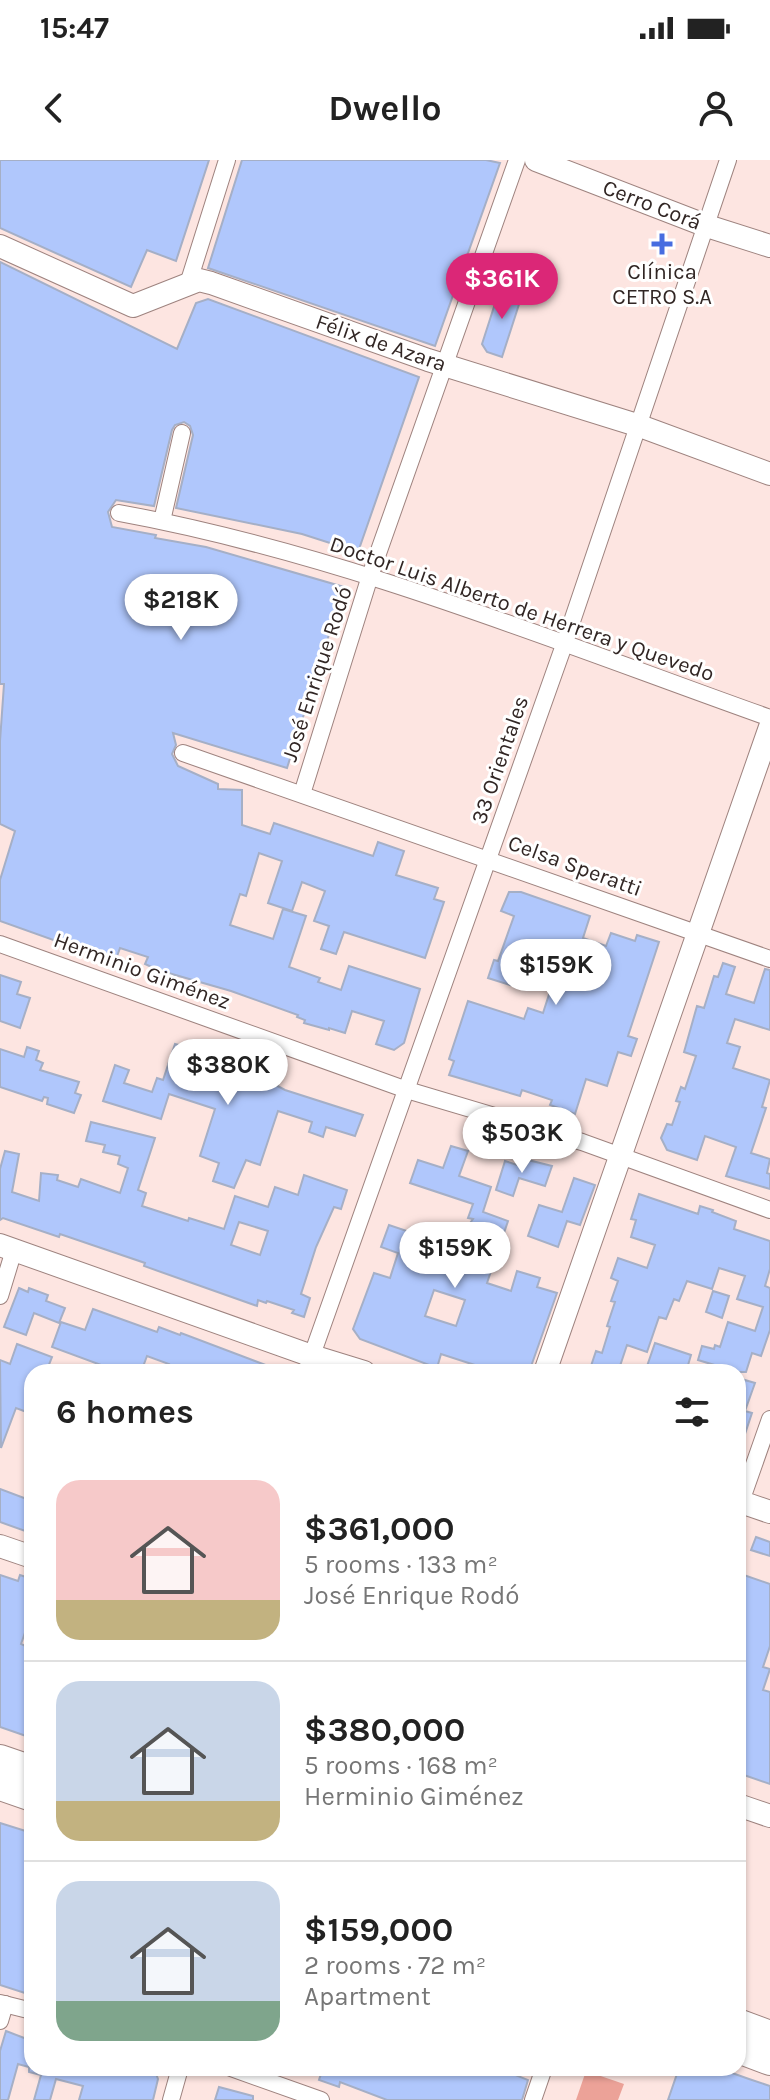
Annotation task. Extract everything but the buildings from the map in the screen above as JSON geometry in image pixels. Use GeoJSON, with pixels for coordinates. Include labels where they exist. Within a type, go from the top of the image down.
{"type":"FeatureCollection","features":[{"type":"Feature","properties":{"kind":"highway"},"geometry":{"type":"LineString","coordinates":[[0,1759],[24,1767]]}},
{"type":"Feature","properties":{"kind":"highway"},"geometry":{"type":"LineString","coordinates":[[0,1786],[24,1794]]}},
{"type":"Feature","properties":{"kind":"highway"},"geometry":{"type":"LineString","coordinates":[[746,2026],[770,2035]]}},
{"type":"Feature","properties":{"kind":"highway"},"geometry":{"type":"LineString","coordinates":[[746,2052],[770,2061]]}},
{"type":"Feature","properties":{"kind":"street"},"geometry":{"type":"LineString","coordinates":[[188,284],[227,160]]}},
{"type":"Feature","properties":{"kind":"street","name":"José Enrique Rodó"},"geometry":{"type":"LineString","coordinates":[[302,794],[370,576],[517,160]]}},
{"type":"Feature","properties":{"kind":"street","name":"Cerro Corá"},"geometry":{"type":"LineString","coordinates":[[536,160],[707,226],[770,246]]}},
{"type":"Feature","properties":{"kind":"street","name":"33 Orientales"},"geometry":{"type":"LineString","coordinates":[[309,1364],[564,645],[728,160]]}},
{"type":"Feature","properties":{"kind":"street","name":"Félix de Azara"},"geometry":{"type":"LineString","coordinates":[[0,246],[133,306],[199,280],[211,283],[446,366],[640,426],[770,474]]}},
{"type":"Feature","properties":{"kind":"street"},"geometry":{"type":"LineString","coordinates":[[162,521],[182,433]]}},
{"type":"Feature","properties":{"kind":"street","name":"Doctor Luis Alberto de Herrera y Quevedo"},"geometry":{"type":"LineString","coordinates":[[119,513],[162,521],[370,576],[770,718]]}},
{"type":"Feature","properties":{"kind":"street"},"geometry":{"type":"LineString","coordinates":[[548,1364],[770,727]]}},
{"type":"Feature","properties":{"kind":"street","name":"Celsa Speratti"},"geometry":{"type":"LineString","coordinates":[[183,753],[770,959]]}},
{"type":"Feature","properties":{"kind":"street","name":"Herminio Giménez"},"geometry":{"type":"LineString","coordinates":[[0,944],[407,1090],[620,1156],[770,1210]]}},
{"type":"Feature","properties":{"kind":"street"},"geometry":{"type":"LineString","coordinates":[[0,1296],[7,1248],[309,1364]]}},
{"type":"Feature","properties":{"kind":"street"},"geometry":{"type":"LineString","coordinates":[[746,1485],[770,1419]]}},
{"type":"Feature","properties":{"kind":"street"},"geometry":{"type":"LineString","coordinates":[[746,1506],[770,1512]]}},
{"type":"Feature","properties":{"kind":"street"},"geometry":{"type":"LineString","coordinates":[[0,1546],[24,1554]]}},
{"type":"Feature","properties":{"kind":"street"},"geometry":{"type":"LineString","coordinates":[[746,1808],[770,1816]]}},
{"type":"Feature","properties":{"kind":"street"},"geometry":{"type":"LineString","coordinates":[[2,2009],[24,2010]]}},
{"type":"Feature","properties":{"kind":"street"},"geometry":{"type":"LineString","coordinates":[[171,2100],[178,2076]]}},
{"type":"Feature","properties":{"kind":"street"},"geometry":{"type":"LineString","coordinates":[[254,2076],[321,2100]]}},
{"type":"Feature","properties":{"kind":"street"},"geometry":{"type":"LineString","coordinates":[[533,2100],[541,2076]]}},
{"type":"Feature","properties":{"kind":"shaded area"},"geometry":{"type":"Polygon","coordinates":[[[584,2076],[601,2076],[624,2084],[618,2100],[576,2100],[584,2076]]]}},
{"type":"Feature","properties":{"kind":"place","name":"Clínica CETRO S.A"},"geometry":{"type":"Point","coordinates":[662,244]}}]}
